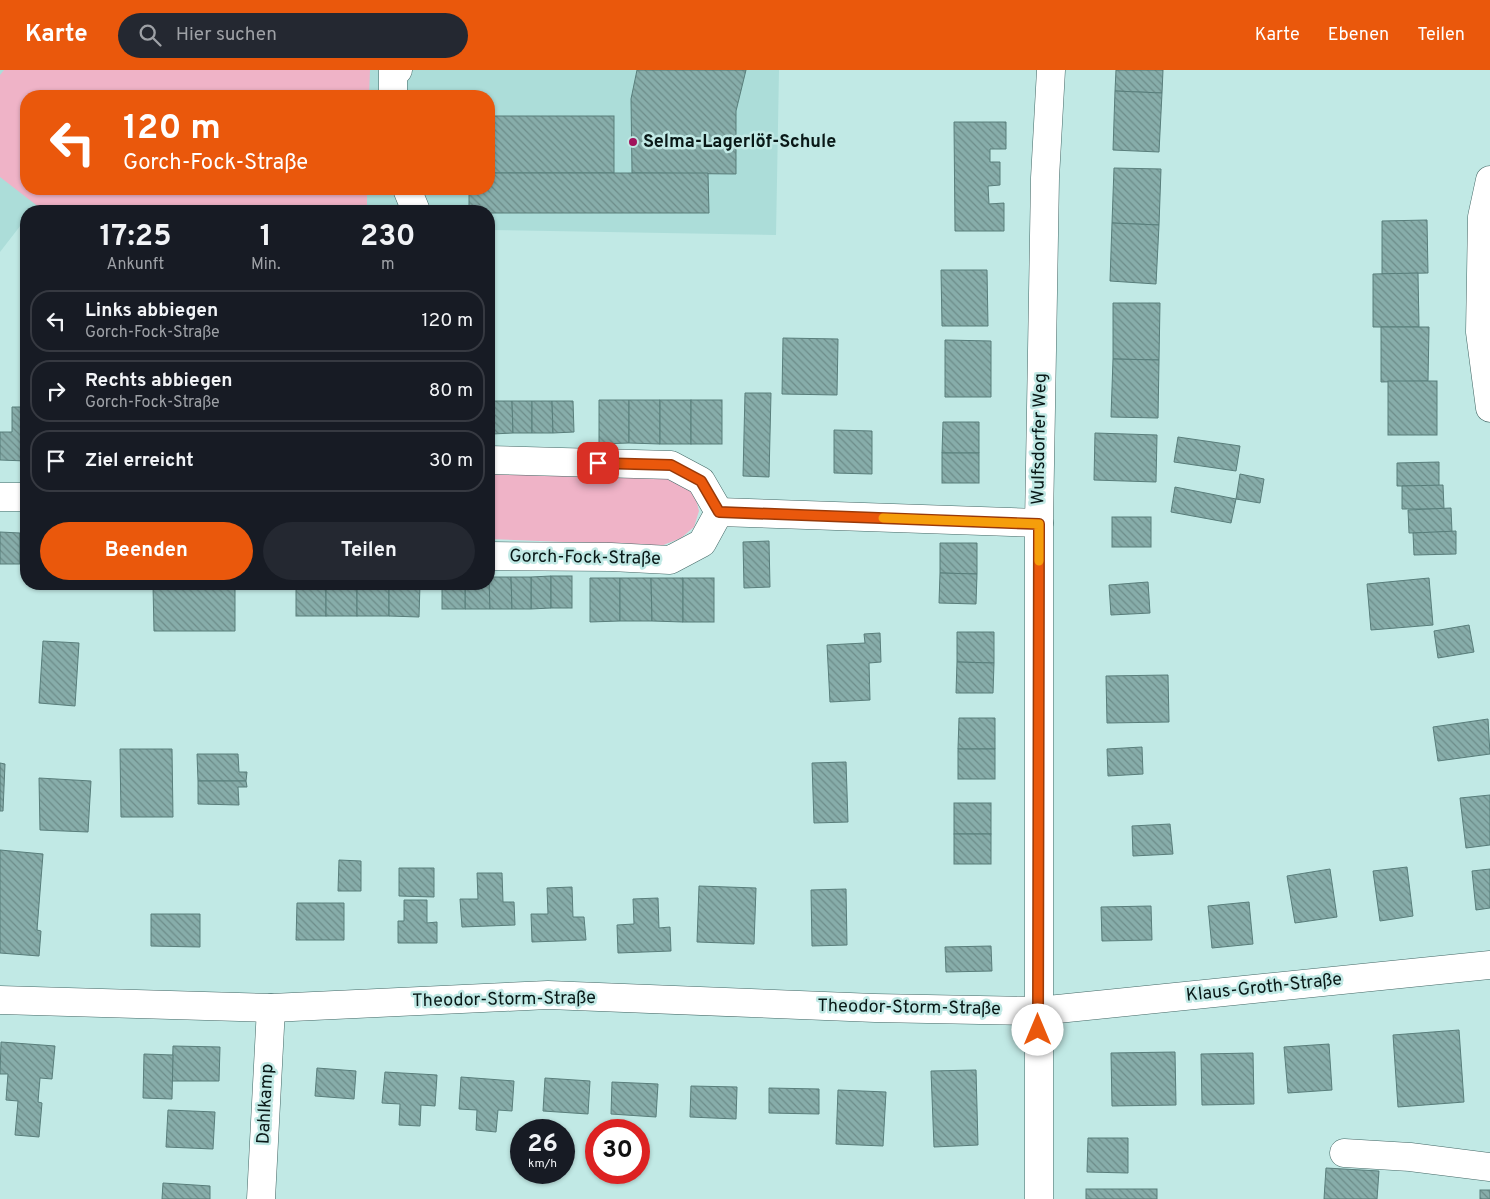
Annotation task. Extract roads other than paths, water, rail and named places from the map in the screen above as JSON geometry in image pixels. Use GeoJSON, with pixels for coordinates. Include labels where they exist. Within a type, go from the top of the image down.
{"type":"FeatureCollection","features":[{"type":"Feature","properties":{"kind":"street"},"geometry":{"type":"LineString","coordinates":[[393,90],[393,71],[398,70]]}},
{"type":"Feature","properties":{"kind":"street","name":"Wulfsdorfer Weg"},"geometry":{"type":"LineString","coordinates":[[1038,1199],[1039,524],[1045,178],[1051,70]]}},
{"type":"Feature","properties":{"kind":"street"},"geometry":{"type":"LineString","coordinates":[[1490,180],[1482,217],[1480,332],[1490,408]]}},
{"type":"Feature","properties":{"kind":"street"},"geometry":{"type":"LineString","coordinates":[[495,460],[671,465],[701,481],[719,512],[1039,524]]}},
{"type":"Feature","properties":{"kind":"street"},"geometry":{"type":"LineString","coordinates":[[0,496],[20,497]]}},
{"type":"Feature","properties":{"kind":"street","name":"Gorch-Fock-Straße"},"geometry":{"type":"LineString","coordinates":[[495,556],[610,557],[670,560],[702,543],[719,512]]}},
{"type":"Feature","properties":{"kind":"street","name":"Klaus-Groth-Straße"},"geometry":{"type":"LineString","coordinates":[[1038,1011],[1490,965]]}},
{"type":"Feature","properties":{"kind":"street","name":"Theodor-Storm-Straße"},"geometry":{"type":"LineString","coordinates":[[0,1000],[271,1008],[548,995],[875,1008],[1038,1011]]}},
{"type":"Feature","properties":{"kind":"street","name":"Dahlkamp"},"geometry":{"type":"LineString","coordinates":[[261,1199],[271,1008]]}},
{"type":"Feature","properties":{"kind":"street"},"geometry":{"type":"LineString","coordinates":[[1344,1154],[1410,1157],[1490,1167]]}},
{"type":"Feature","properties":{"kind":"place","name":"Selma-Lagerlöf-Schule"},"geometry":{"type":"Point","coordinates":[633,142]}}]}
